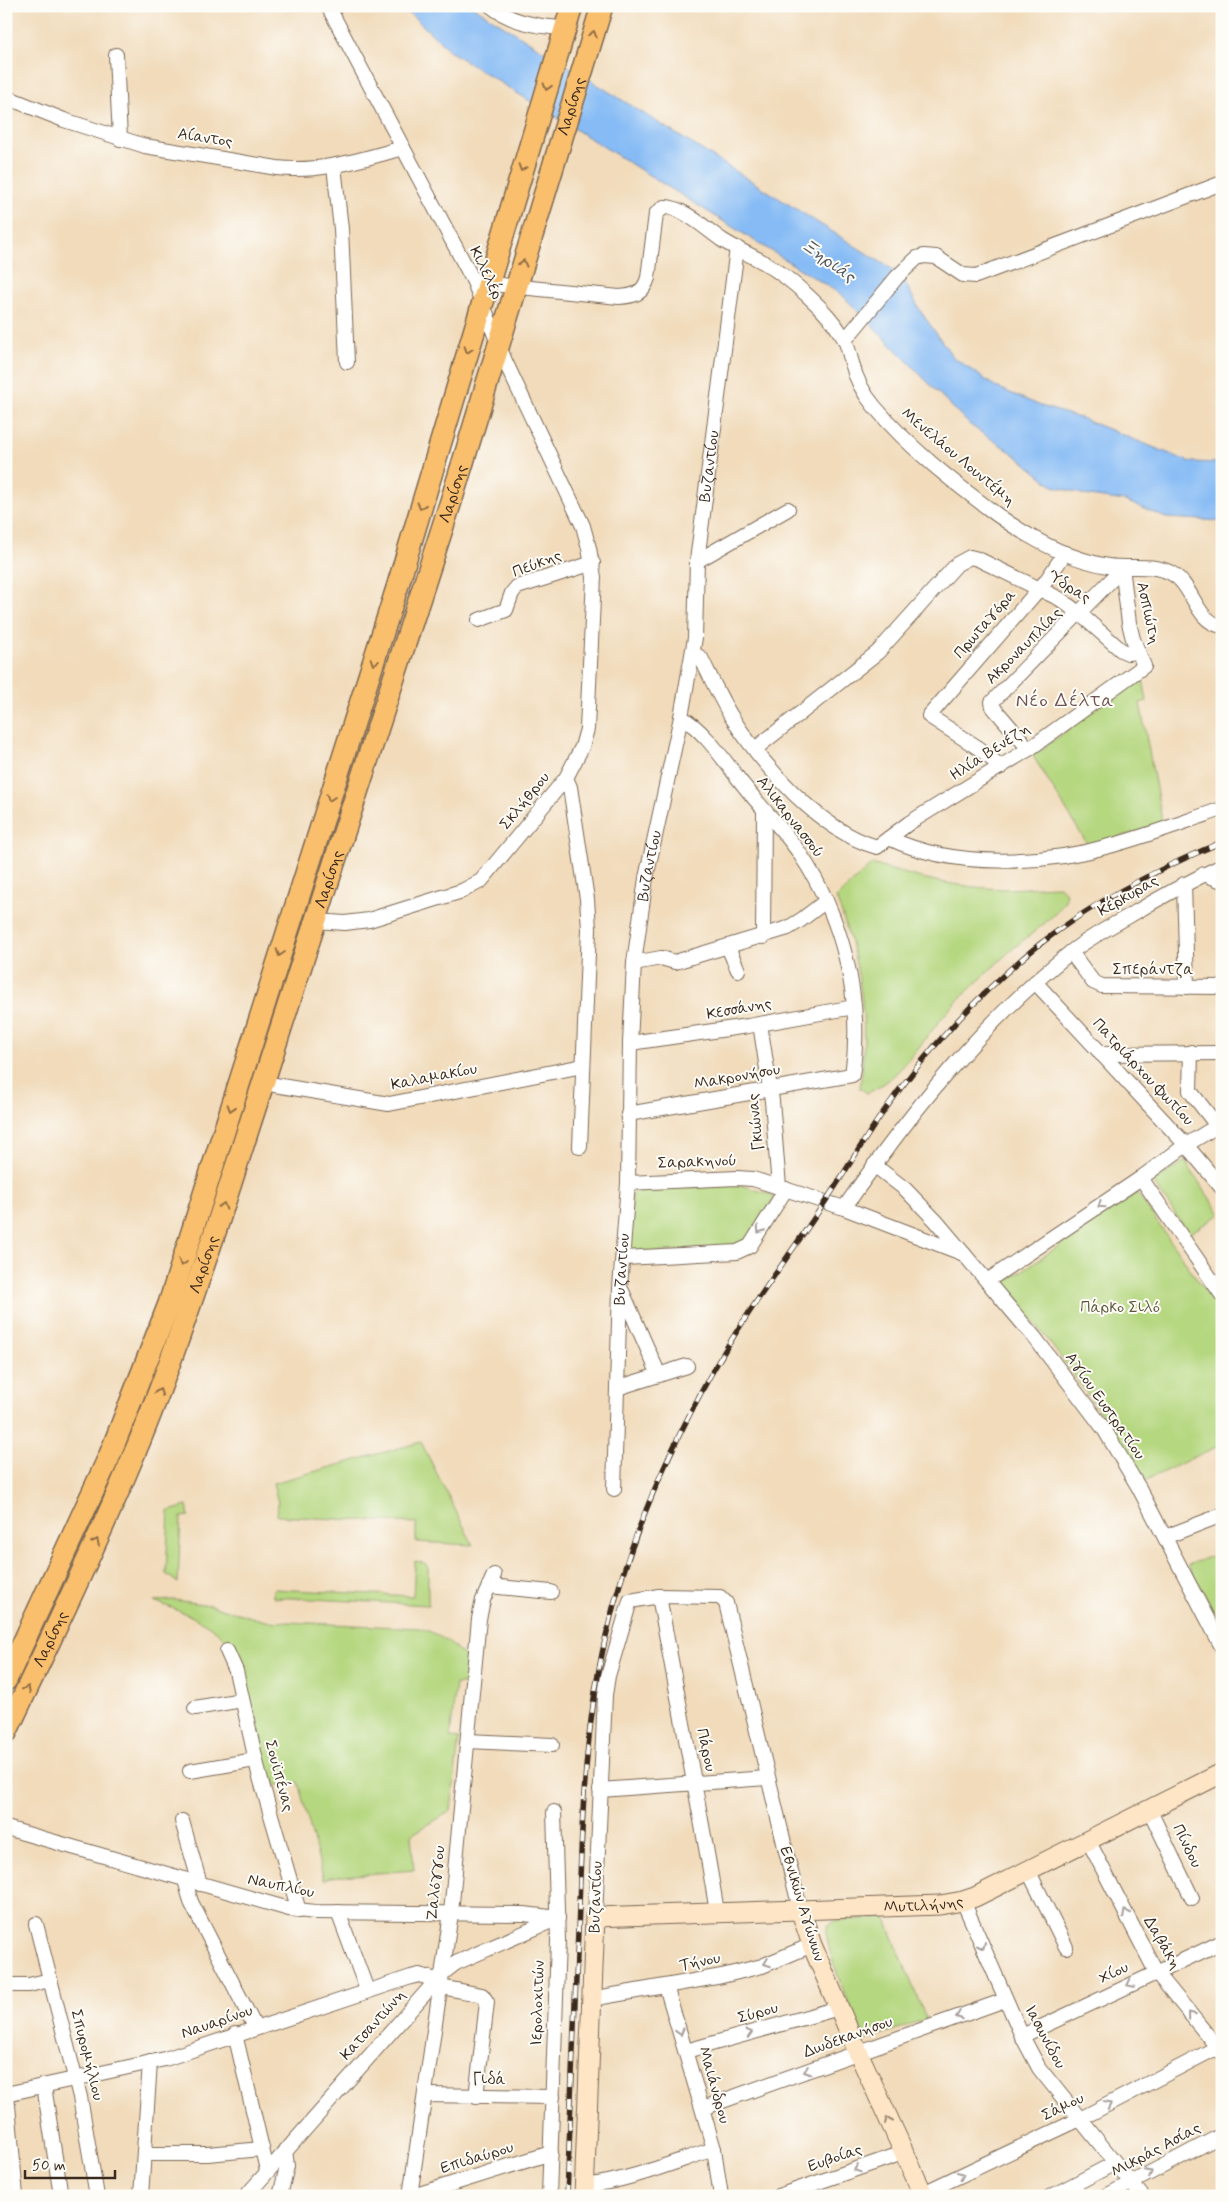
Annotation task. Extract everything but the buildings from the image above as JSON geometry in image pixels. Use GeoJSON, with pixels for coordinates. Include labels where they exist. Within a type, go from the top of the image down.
{"type":"FeatureCollection","features":[{"type":"Feature","properties":{"kind":"main road","name":"Λαρίσης"},"geometry":{"type":"LineString","coordinates":[[6,1680],[108,1457],[169,1304],[378,650],[481,290],[537,121],[572,6]]}},
{"type":"Feature","properties":{"kind":"main road","name":"Λαρίσης"},"geometry":{"type":"LineString","coordinates":[[6,1733],[102,1530],[155,1403],[216,1229],[452,495],[602,6]]}},
{"type":"Feature","properties":{"kind":"street","name":"Κιλελέρ"},"geometry":{"type":"LineString","coordinates":[[328,6],[481,290],[498,343],[572,500],[587,538],[593,563]]}},
{"type":"Feature","properties":{"kind":"street"},"geometry":{"type":"LineString","coordinates":[[491,6],[504,14],[524,22],[565,28]]}},
{"type":"Feature","properties":{"kind":"street"},"geometry":{"type":"LineString","coordinates":[[116,55],[120,139]]}},
{"type":"Feature","properties":{"kind":"street","name":"Αίαντος"},"geometry":{"type":"LineString","coordinates":[[6,97],[64,120],[145,146],[277,168],[306,169],[334,166],[403,148]]}},
{"type":"Feature","properties":{"kind":"street"},"geometry":{"type":"LineString","coordinates":[[334,166],[341,229],[347,362]]}},
{"type":"Feature","properties":{"kind":"street"},"geometry":{"type":"LineString","coordinates":[[845,340],[913,260],[929,256],[941,260],[963,275],[972,276],[986,273],[1066,240],[1222,183]]}},
{"type":"Feature","properties":{"kind":"street","name":"Μενελάου Λουντέμη"},"geometry":{"type":"LineString","coordinates":[[481,290],[516,286],[634,296],[645,286],[656,214],[664,207],[683,213],[736,248],[771,266],[826,314],[845,340],[861,388],[880,412],[913,446],[996,514],[1033,538],[1088,561],[1122,568],[1155,568],[1173,574],[1188,588],[1205,617],[1212,623],[1222,626]]}},
{"type":"Feature","properties":{"kind":"street","name":"Βυζαντίου"},"geometry":{"type":"LineString","coordinates":[[614,1489],[620,1288],[624,1258],[628,1183],[628,1114],[634,963],[646,878],[693,653],[697,617],[698,561],[736,248]]}},
{"type":"Feature","properties":{"kind":"street"},"geometry":{"type":"LineString","coordinates":[[698,561],[788,509]]}},
{"type":"Feature","properties":{"kind":"street","name":"Πρωταγόρα"},"geometry":{"type":"LineString","coordinates":[[1002,767],[984,752],[929,716],[1040,588],[1065,553]]}},
{"type":"Feature","properties":{"kind":"street","name":"Ύδρας"},"geometry":{"type":"LineString","coordinates":[[755,749],[878,652],[957,564],[965,559],[973,557],[1040,588],[1080,614],[1122,650],[1128,653],[1138,652]]}},
{"type":"Feature","properties":{"kind":"street","name":"Πεύκης"},"geometry":{"type":"LineString","coordinates":[[479,620],[506,610],[512,593],[517,587],[593,563]]}},
{"type":"Feature","properties":{"kind":"street","name":"Σκλήθρου"},"geometry":{"type":"LineString","coordinates":[[315,920],[345,924],[369,920],[474,886],[486,876],[566,778],[582,747],[588,729],[594,582],[593,563]]}},
{"type":"Feature","properties":{"kind":"street","name":"Ακροναυπλίας"},"geometry":{"type":"LineString","coordinates":[[1029,749],[993,707],[992,702],[1080,614],[1122,568]]}},
{"type":"Feature","properties":{"kind":"street","name":"Ασπιώτη"},"geometry":{"type":"LineString","coordinates":[[1122,568],[1129,623],[1144,666]]}},
{"type":"Feature","properties":{"kind":"street"},"geometry":{"type":"LineString","coordinates":[[693,653],[701,658],[730,714],[755,749]]}},
{"type":"Feature","properties":{"kind":"street","name":"Ηλία Βενέζη"},"geometry":{"type":"LineString","coordinates":[[755,749],[792,790],[820,817],[845,834],[877,847],[888,838],[1029,749],[1144,666]]}},
{"type":"Feature","properties":{"kind":"street","name":"Αλικαρνασσού"},"geometry":{"type":"LineString","coordinates":[[681,717],[701,733],[799,853],[826,900],[844,953],[854,1007],[855,1048],[852,1075]]}},
{"type":"Feature","properties":{"kind":"street"},"geometry":{"type":"LineString","coordinates":[[566,778],[570,786],[589,916],[580,1147]]}},
{"type":"Feature","properties":{"kind":"street"},"geometry":{"type":"LineString","coordinates":[[888,838],[935,854],[998,861],[1090,851],[1112,846],[1222,809]]}},
{"type":"Feature","properties":{"kind":"street"},"geometry":{"type":"LineString","coordinates":[[763,937],[764,812]]}},
{"type":"Feature","properties":{"kind":"street","name":"Κέρκυρας"},"geometry":{"type":"LineString","coordinates":[[1035,982],[1088,940],[1184,884],[1222,866]]}},
{"type":"Feature","properties":{"kind":"street"},"geometry":{"type":"LineString","coordinates":[[1204,874],[1222,881]]}},
{"type":"Feature","properties":{"kind":"street"},"geometry":{"type":"LineString","coordinates":[[1184,884],[1187,987]]}},
{"type":"Feature","properties":{"kind":"street"},"geometry":{"type":"LineString","coordinates":[[634,963],[661,958],[675,962],[763,937],[793,925],[826,900]]}},
{"type":"Feature","properties":{"kind":"street"},"geometry":{"type":"LineString","coordinates":[[728,947],[738,970]]}},
{"type":"Feature","properties":{"kind":"street","name":"Σπεράντζα"},"geometry":{"type":"LineString","coordinates":[[1071,952],[1093,982],[1102,986],[1222,987]]}},
{"type":"Feature","properties":{"kind":"street"},"geometry":{"type":"LineString","coordinates":[[844,1208],[874,1165],[942,1078],[1035,982]]}},
{"type":"Feature","properties":{"kind":"street","name":"Πατριάρχου Φωτίου"},"geometry":{"type":"LineString","coordinates":[[1035,982],[1186,1145],[1222,1188]]}},
{"type":"Feature","properties":{"kind":"street","name":"Κεσσάνης"},"geometry":{"type":"LineString","coordinates":[[630,1043],[760,1024],[854,1007]]}},
{"type":"Feature","properties":{"kind":"street","name":"Γκιώνας"},"geometry":{"type":"LineString","coordinates":[[760,1024],[771,1088],[782,1188]]}},
{"type":"Feature","properties":{"kind":"street"},"geometry":{"type":"LineString","coordinates":[[987,1281],[1141,1178],[1186,1145],[1220,1127],[1190,1091],[1191,1052]]}},
{"type":"Feature","properties":{"kind":"street"},"geometry":{"type":"LineString","coordinates":[[1101,1054],[1222,1053]]}},
{"type":"Feature","properties":{"kind":"street","name":"Καλαμακίου"},"geometry":{"type":"LineString","coordinates":[[262,1083],[389,1104],[583,1066]]}},
{"type":"Feature","properties":{"kind":"street","name":"Μακρονήσου"},"geometry":{"type":"LineString","coordinates":[[628,1114],[852,1075]]}},
{"type":"Feature","properties":{"kind":"street","name":"Αγίου Ευστρατίου"},"geometry":{"type":"LineString","coordinates":[[874,1165],[923,1207],[964,1254],[1035,1338],[1104,1429],[1121,1455],[1222,1647]]}},
{"type":"Feature","properties":{"kind":"street","name":"Σαρακηνού"},"geometry":{"type":"LineString","coordinates":[[628,1183],[742,1178],[782,1188],[825,1202]]}},
{"type":"Feature","properties":{"kind":"street"},"geometry":{"type":"LineString","coordinates":[[1141,1178],[1222,1294]]}},
{"type":"Feature","properties":{"kind":"street"},"geometry":{"type":"LineString","coordinates":[[624,1258],[736,1252],[745,1249],[750,1246],[782,1188]]}},
{"type":"Feature","properties":{"kind":"street","name":"Αγίου Ευστρατίου"},"geometry":{"type":"LineString","coordinates":[[825,1202],[964,1254]]}},
{"type":"Feature","properties":{"kind":"street"},"geometry":{"type":"LineString","coordinates":[[620,1288],[659,1375]]}},
{"type":"Feature","properties":{"kind":"street"},"geometry":{"type":"LineString","coordinates":[[616,1388],[686,1366]]}},
{"type":"Feature","properties":{"kind":"street"},"geometry":{"type":"LineString","coordinates":[[1165,1537],[1222,1515]]}},
{"type":"Feature","properties":{"kind":"street","name":"Ζαλόγγου"},"geometry":{"type":"LineString","coordinates":[[411,2196],[440,1980],[451,1913],[479,1619],[483,1600],[492,1581],[551,1592]]}},
{"type":"Feature","properties":{"kind":"street","name":"Βυζαντίου"},"geometry":{"type":"LineString","coordinates":[[584,2191],[606,1684],[630,1601],[659,1596]]}},
{"type":"Feature","properties":{"kind":"street","name":"Εθνικών Αγώνων"},"geometry":{"type":"LineString","coordinates":[[659,1596],[713,1596],[723,1599],[726,1603],[800,1909],[812,1945],[921,2195]]}},
{"type":"Feature","properties":{"kind":"street","name":"Πάρου"},"geometry":{"type":"LineString","coordinates":[[659,1596],[680,1715],[696,1784],[717,1912]]}},
{"type":"Feature","properties":{"kind":"street","name":"Σουϊπένας"},"geometry":{"type":"LineString","coordinates":[[226,1651],[235,1667],[256,1760],[299,1911]]}},
{"type":"Feature","properties":{"kind":"street"},"geometry":{"type":"LineString","coordinates":[[195,1708],[242,1700]]}},
{"type":"Feature","properties":{"kind":"street"},"geometry":{"type":"LineString","coordinates":[[468,1741],[552,1745]]}},
{"type":"Feature","properties":{"kind":"street"},"geometry":{"type":"LineString","coordinates":[[190,1771],[256,1760]]}},
{"type":"Feature","properties":{"kind":"street","name":"Μυτιλήνης"},"geometry":{"type":"LineString","coordinates":[[595,1916],[940,1904],[962,1901],[1222,1773]]}},
{"type":"Feature","properties":{"kind":"street"},"geometry":{"type":"LineString","coordinates":[[600,1790],[767,1778]]}},
{"type":"Feature","properties":{"kind":"street","name":"Πίνδου"},"geometry":{"type":"LineString","coordinates":[[1149,1809],[1192,1898]]}},
{"type":"Feature","properties":{"kind":"street","name":"Ιερολοχιτών"},"geometry":{"type":"LineString","coordinates":[[550,2196],[558,1918],[554,1812]]}},
{"type":"Feature","properties":{"kind":"street"},"geometry":{"type":"LineString","coordinates":[[182,1821],[200,1884]]}},
{"type":"Feature","properties":{"kind":"street","name":"Ναυπλίου"},"geometry":{"type":"LineString","coordinates":[[6,1828],[299,1911],[524,1914],[558,1918]]}},
{"type":"Feature","properties":{"kind":"street","name":"Δαβάκη"},"geometry":{"type":"LineString","coordinates":[[1088,1840],[1156,1972],[1220,2048]]}},
{"type":"Feature","properties":{"kind":"street"},"geometry":{"type":"LineString","coordinates":[[1028,1870],[1066,1947]]}},
{"type":"Feature","properties":{"kind":"street"},"geometry":{"type":"LineString","coordinates":[[185,1880],[191,1902],[255,2027]]}},
{"type":"Feature","properties":{"kind":"street","name":"Ιασωνίδου"},"geometry":{"type":"LineString","coordinates":[[962,1901],[1005,2000],[1042,2073],[1142,2196]]}},
{"type":"Feature","properties":{"kind":"street"},"geometry":{"type":"LineString","coordinates":[[338,1912],[367,1990]]}},
{"type":"Feature","properties":{"kind":"street","name":"Κατσαντώνη"},"geometry":{"type":"LineString","coordinates":[[246,2196],[285,2150],[456,1963],[558,1918]]}},
{"type":"Feature","properties":{"kind":"street","name":"Σπυρομήλιου"},"geometry":{"type":"LineString","coordinates":[[36,1924],[75,2079],[97,2196]]}},
{"type":"Feature","properties":{"kind":"street","name":"Χίου"},"geometry":{"type":"LineString","coordinates":[[1022,2036],[1222,1942]]}},
{"type":"Feature","properties":{"kind":"street","name":"Τήνου"},"geometry":{"type":"LineString","coordinates":[[591,1999],[722,1976],[762,1966],[812,1945]]}},
{"type":"Feature","properties":{"kind":"street","name":"Ναυαρίνου"},"geometry":{"type":"LineString","coordinates":[[7,2094],[150,2062],[367,1990],[419,1975],[440,1980],[482,1995],[487,2002],[476,2097]]}},
{"type":"Feature","properties":{"kind":"street"},"geometry":{"type":"LineString","coordinates":[[6,1985],[29,1985],[50,1980]]}},
{"type":"Feature","properties":{"kind":"street","name":"Μαιάνδρου"},"geometry":{"type":"LineString","coordinates":[[666,1986],[714,2149],[721,2196]]}},
{"type":"Feature","properties":{"kind":"street","name":"Δωδεκανήσου"},"geometry":{"type":"LineString","coordinates":[[703,2108],[1005,2000]]}},
{"type":"Feature","properties":{"kind":"street","name":"Σύρου"},"geometry":{"type":"LineString","coordinates":[[686,2051],[839,2008]]}},
{"type":"Feature","properties":{"kind":"street"},"geometry":{"type":"LineString","coordinates":[[235,2034],[267,2170]]}},
{"type":"Feature","properties":{"kind":"street","name":"Σάμου"},"geometry":{"type":"LineString","coordinates":[[921,2195],[1080,2119],[1220,2048]]}},
{"type":"Feature","properties":{"kind":"street"},"geometry":{"type":"LineString","coordinates":[[141,2196],[150,2062]]}},
{"type":"Feature","properties":{"kind":"street"},"geometry":{"type":"LineString","coordinates":[[44,2086],[61,2196]]}},
{"type":"Feature","properties":{"kind":"street"},"geometry":{"type":"LineString","coordinates":[[7,2094],[16,2196]]}},
{"type":"Feature","properties":{"kind":"street","name":"Γιδά"},"geometry":{"type":"LineString","coordinates":[[425,2096],[553,2097]]}},
{"type":"Feature","properties":{"kind":"street","name":"Μικράς Ασίας"},"geometry":{"type":"LineString","coordinates":[[1106,2196],[1222,2135]]}},
{"type":"Feature","properties":{"kind":"street"},"geometry":{"type":"LineString","coordinates":[[144,2154],[208,2154],[262,2149]]}},
{"type":"Feature","properties":{"kind":"street"},"geometry":{"type":"LineString","coordinates":[[584,2191],[714,2149]]}},
{"type":"Feature","properties":{"kind":"street"},"geometry":{"type":"LineString","coordinates":[[280,2196],[287,2166],[285,2150]]}},
{"type":"Feature","properties":{"kind":"street","name":"Επιδαύρου"},"geometry":{"type":"LineString","coordinates":[[411,2196],[551,2153]]}},
{"type":"Feature","properties":{"kind":"street","name":"Ευβοίας"},"geometry":{"type":"LineString","coordinates":[[778,2196],[903,2153]]}},
{"type":"Feature","properties":{"kind":"street"},"geometry":{"type":"LineString","coordinates":[[1052,2196],[1115,2162]]}},
{"type":"Feature","properties":{"kind":"green space"},"geometry":{"type":"Polygon","coordinates":[[[1140,676],[1143,679],[1147,701],[1140,703],[1162,820],[1170,821],[1089,847],[1033,756],[1140,676]]]}},
{"type":"Feature","properties":{"kind":"green space"},"geometry":{"type":"Polygon","coordinates":[[[872,864],[921,878],[971,887],[1005,889],[1060,886],[1066,895],[1064,902],[1051,917],[1008,953],[950,1009],[902,1068],[879,1087],[867,1093],[860,1088],[864,1039],[861,991],[851,944],[836,898],[872,864]]]}},
{"type":"Feature","properties":{"kind":"green space"},"geometry":{"type":"Polygon","coordinates":[[[1185,1161],[1220,1214],[1189,1234],[1153,1182],[1185,1161]]]}},
{"type":"Feature","properties":{"kind":"green space"},"geometry":{"type":"Polygon","coordinates":[[[741,1185],[775,1196],[744,1246],[641,1253],[629,1247],[632,1193],[635,1190],[741,1185]]]}},
{"type":"Feature","properties":{"kind":"green space","name":"Πάρκο Σιλό"},"geometry":{"type":"Polygon","coordinates":[[[1137,1193],[1222,1315],[1222,1444],[1142,1482],[1096,1406],[1043,1334],[1005,1288],[1004,1283],[1137,1193]]]}},
{"type":"Feature","properties":{"kind":"green space"},"geometry":{"type":"Polygon","coordinates":[[[421,1442],[473,1545],[416,1542],[416,1523],[277,1516],[278,1503],[273,1483],[421,1442]]]}},
{"type":"Feature","properties":{"kind":"green space"},"geometry":{"type":"Polygon","coordinates":[[[187,1506],[189,1516],[181,1517],[178,1583],[166,1574],[169,1511],[187,1506]]]}},
{"type":"Feature","properties":{"kind":"green space"},"geometry":{"type":"Polygon","coordinates":[[[1222,1552],[1222,1626],[1188,1565],[1222,1552]]]}},
{"type":"Feature","properties":{"kind":"green space"},"geometry":{"type":"Polygon","coordinates":[[[415,1561],[425,1563],[428,1568],[428,1605],[273,1597],[273,1589],[413,1596],[415,1561]]]}},
{"type":"Feature","properties":{"kind":"green space"},"geometry":{"type":"Polygon","coordinates":[[[174,1600],[210,1605],[265,1621],[419,1628],[439,1636],[467,1658],[464,1684],[456,1684],[450,1738],[459,1739],[451,1811],[411,1835],[414,1870],[330,1877],[324,1880],[298,1782],[271,1786],[268,1773],[264,1774],[238,1656],[231,1645],[212,1628],[201,1621],[154,1601],[174,1600]]]}},
{"type":"Feature","properties":{"kind":"green space"},"geometry":{"type":"Polygon","coordinates":[[[885,1917],[926,2019],[866,2040],[848,2002],[835,1968],[827,1938],[827,1929],[834,1921],[885,1917]]]}},
{"type":"Feature","properties":{"kind":"water","name":"Ξηριάς"},"geometry":{"type":"Polygon","coordinates":[[[402,6],[472,6],[895,271],[902,277],[921,312],[953,357],[996,387],[1041,406],[1083,419],[1190,462],[1222,463],[1222,521],[1166,518],[1125,501],[1089,496],[1053,486],[1014,454],[970,425],[842,295],[451,52],[402,6]]]}},
{"type":"Feature","properties":{"kind":"railway"},"geometry":{"type":"LineString","coordinates":[[567,2196],[583,1805],[593,1703],[606,1636],[625,1568],[649,1502],[678,1438],[710,1376],[737,1331],[898,1091],[955,1023],[1018,962],[1061,928],[1127,887],[1174,863],[1222,842]]}},
{"type":"Feature","properties":{"kind":"district","name":"Νέο Δέλτα"},"geometry":{"type":"Point","coordinates":[1065,700]}}]}
